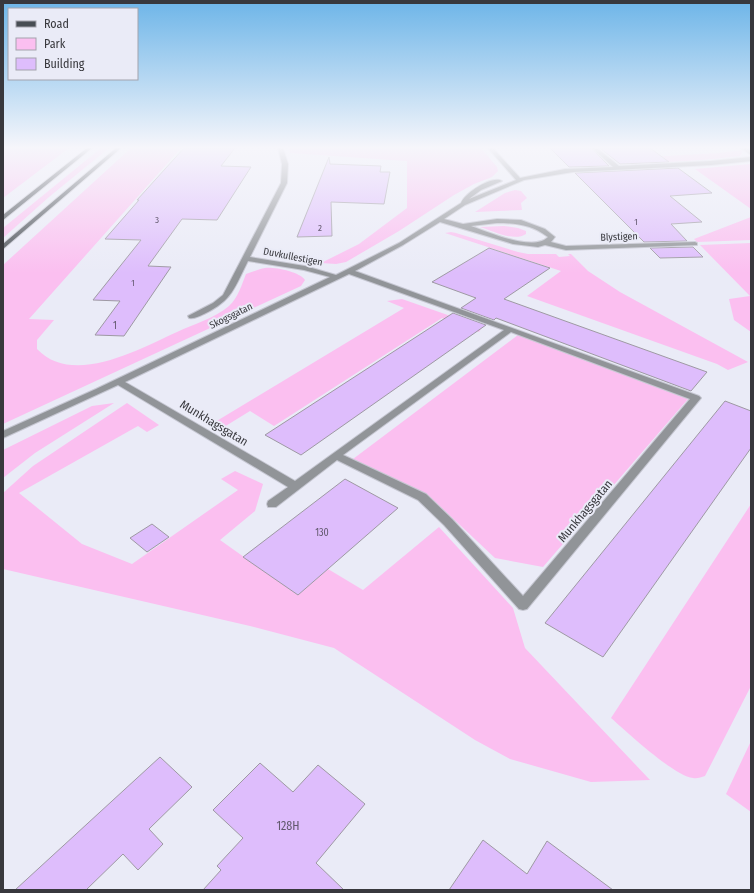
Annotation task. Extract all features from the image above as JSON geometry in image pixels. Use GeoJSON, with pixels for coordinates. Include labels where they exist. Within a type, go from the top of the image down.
{"type":"FeatureCollection","features":[{"type":"Feature","properties":{"kind":"main road"},"geometry":{"type":"LineString","coordinates":[[3,218],[38,190]]}},
{"type":"Feature","properties":{"kind":"main road"},"geometry":{"type":"LineString","coordinates":[[3,247],[70,190]]}},
{"type":"Feature","properties":{"kind":"street","name":"Duvkullestigen"},"geometry":{"type":"LineString","coordinates":[[192,316],[216,305],[226,296],[281,190]]}},
{"type":"Feature","properties":{"kind":"street","name":"Skogsgatan"},"geometry":{"type":"LineString","coordinates":[[3,435],[119,382],[336,278],[401,244],[463,204],[493,190]]}},
{"type":"Feature","properties":{"kind":"street","name":"Blystigen"},"geometry":{"type":"LineString","coordinates":[[440,220],[520,244],[535,245],[546,243],[550,241],[552,237],[540,228],[528,224],[497,221],[462,226]]}},
{"type":"Feature","properties":{"kind":"street","name":"Blystigen"},"geometry":{"type":"LineString","coordinates":[[546,243],[559,247],[571,248],[695,244]]}},
{"type":"Feature","properties":{"kind":"street","name":"Duvkullestigen"},"geometry":{"type":"LineString","coordinates":[[245,258],[304,268],[336,278]]}},
{"type":"Feature","properties":{"kind":"street","name":"Munkhagsgatan"},"geometry":{"type":"LineString","coordinates":[[336,456],[422,497],[448,522],[523,605],[696,398],[401,288],[349,271]]}},
{"type":"Feature","properties":{"kind":"street"},"geometry":{"type":"LineString","coordinates":[[272,504],[510,329]]}},
{"type":"Feature","properties":{"kind":"street","name":"Munkhagsgatan"},"geometry":{"type":"LineString","coordinates":[[119,382],[295,486]]}},
{"type":"Feature","properties":{"kind":"green space"},"geometry":{"type":"Polygon","coordinates":[[[3,190],[14,190],[3,198],[3,190]]]}},
{"type":"Feature","properties":{"kind":"green space"},"geometry":{"type":"Polygon","coordinates":[[[50,190],[58,190],[3,238],[3,228],[50,190]]]}},
{"type":"Feature","properties":{"kind":"green space"},"geometry":{"type":"Polygon","coordinates":[[[85,190],[144,190],[29,319],[54,320],[37,340],[37,349],[52,360],[69,365],[87,365],[125,355],[211,317],[232,303],[246,274],[265,268],[275,268],[293,272],[305,280],[301,286],[3,424],[3,265],[85,190]]]}},
{"type":"Feature","properties":{"kind":"green space"},"geometry":{"type":"Polygon","coordinates":[[[407,190],[464,190],[399,231],[346,262],[336,264],[321,263],[359,244],[407,208],[407,190]]]}},
{"type":"Feature","properties":{"kind":"green space"},"geometry":{"type":"Polygon","coordinates":[[[515,190],[521,191],[527,198],[521,203],[522,210],[475,212],[505,193],[515,190]]]}},
{"type":"Feature","properties":{"kind":"green space"},"geometry":{"type":"Polygon","coordinates":[[[724,190],[751,190],[751,209],[724,190]]]}},
{"type":"Feature","properties":{"kind":"green space"},"geometry":{"type":"Polygon","coordinates":[[[751,217],[751,240],[697,242],[694,239],[751,217]]]}},
{"type":"Feature","properties":{"kind":"green space"},"geometry":{"type":"Polygon","coordinates":[[[504,226],[518,228],[526,231],[526,234],[516,237],[497,233],[480,227],[504,226]]]}},
{"type":"Feature","properties":{"kind":"green space"},"geometry":{"type":"Polygon","coordinates":[[[451,232],[528,254],[556,254],[559,257],[570,256],[568,254],[571,254],[588,271],[620,292],[748,362],[728,370],[717,364],[527,296],[561,271],[445,233],[451,232]]]}},
{"type":"Feature","properties":{"kind":"green space"},"geometry":{"type":"Polygon","coordinates":[[[751,243],[751,332],[734,320],[729,299],[750,296],[700,245],[751,243]]]}},
{"type":"Feature","properties":{"kind":"green space"},"geometry":{"type":"Polygon","coordinates":[[[402,299],[482,327],[479,332],[442,318],[274,426],[250,411],[224,427],[215,422],[404,308],[387,301],[402,299]]]}},
{"type":"Feature","properties":{"kind":"green space"},"geometry":{"type":"Polygon","coordinates":[[[518,335],[688,399],[543,567],[495,558],[428,495],[353,459],[518,335]]]}},
{"type":"Feature","properties":{"kind":"green space"},"geometry":{"type":"Polygon","coordinates":[[[114,403],[35,453],[3,478],[3,450],[92,406],[114,403]]]}},
{"type":"Feature","properties":{"kind":"green space"},"geometry":{"type":"Polygon","coordinates":[[[127,403],[159,425],[147,432],[138,426],[19,493],[82,544],[132,564],[238,490],[221,479],[235,471],[263,484],[255,511],[220,540],[298,595],[328,569],[363,590],[439,527],[513,608],[525,648],[650,780],[591,782],[510,759],[475,740],[334,648],[250,626],[3,569],[3,493],[33,466],[127,403]]]}},
{"type":"Feature","properties":{"kind":"green space"},"geometry":{"type":"Polygon","coordinates":[[[751,504],[751,686],[705,776],[693,778],[674,770],[663,762],[611,718],[751,504]]]}},
{"type":"Feature","properties":{"kind":"green space"},"geometry":{"type":"Polygon","coordinates":[[[751,741],[751,812],[726,794],[751,741]]]}},
{"type":"Feature","properties":{"kind":"building"},"geometry":{"type":"Polygon","coordinates":[[[146,190],[236,190],[217,220],[182,219],[148,266],[171,267],[124,336],[95,335],[120,301],[93,300],[141,240],[105,239],[139,200],[137,200],[146,190]]]}},
{"type":"Feature","properties":{"kind":"building"},"geometry":{"type":"Polygon","coordinates":[[[316,190],[387,190],[384,204],[331,202],[332,236],[297,237],[316,190]]]}},
{"type":"Feature","properties":{"kind":"building"},"geometry":{"type":"Polygon","coordinates":[[[592,190],[707,190],[712,193],[670,196],[702,222],[671,224],[687,241],[644,242],[592,190]]]}},
{"type":"Feature","properties":{"kind":"building"},"geometry":{"type":"Polygon","coordinates":[[[693,247],[703,257],[660,258],[650,248],[693,247]]]}},
{"type":"Feature","properties":{"kind":"building"},"geometry":{"type":"Polygon","coordinates":[[[489,248],[550,268],[504,299],[707,372],[691,391],[496,318],[494,320],[461,308],[476,298],[432,282],[489,248]]]}},
{"type":"Feature","properties":{"kind":"building"},"geometry":{"type":"Polygon","coordinates":[[[453,313],[486,325],[301,455],[265,435],[453,313]]]}},
{"type":"Feature","properties":{"kind":"building"},"geometry":{"type":"Polygon","coordinates":[[[725,401],[751,411],[751,448],[603,657],[545,623],[725,401]]]}},
{"type":"Feature","properties":{"kind":"building"},"geometry":{"type":"Polygon","coordinates":[[[345,479],[398,508],[298,595],[243,557],[345,479]]]}},
{"type":"Feature","properties":{"kind":"building"},"geometry":{"type":"Polygon","coordinates":[[[152,524],[169,537],[147,552],[130,538],[152,524]]]}},
{"type":"Feature","properties":{"kind":"building"},"geometry":{"type":"Polygon","coordinates":[[[160,757],[192,787],[149,829],[163,844],[138,870],[123,854],[86,890],[15,890],[160,757]]]}},
{"type":"Feature","properties":{"kind":"building"},"geometry":{"type":"Polygon","coordinates":[[[260,763],[293,792],[318,765],[365,804],[316,863],[344,890],[203,890],[221,870],[217,866],[243,838],[213,810],[260,763]]]}},
{"type":"Feature","properties":{"kind":"building"},"geometry":{"type":"Polygon","coordinates":[[[483,840],[527,874],[547,841],[613,890],[449,890],[483,840]]]}}]}
